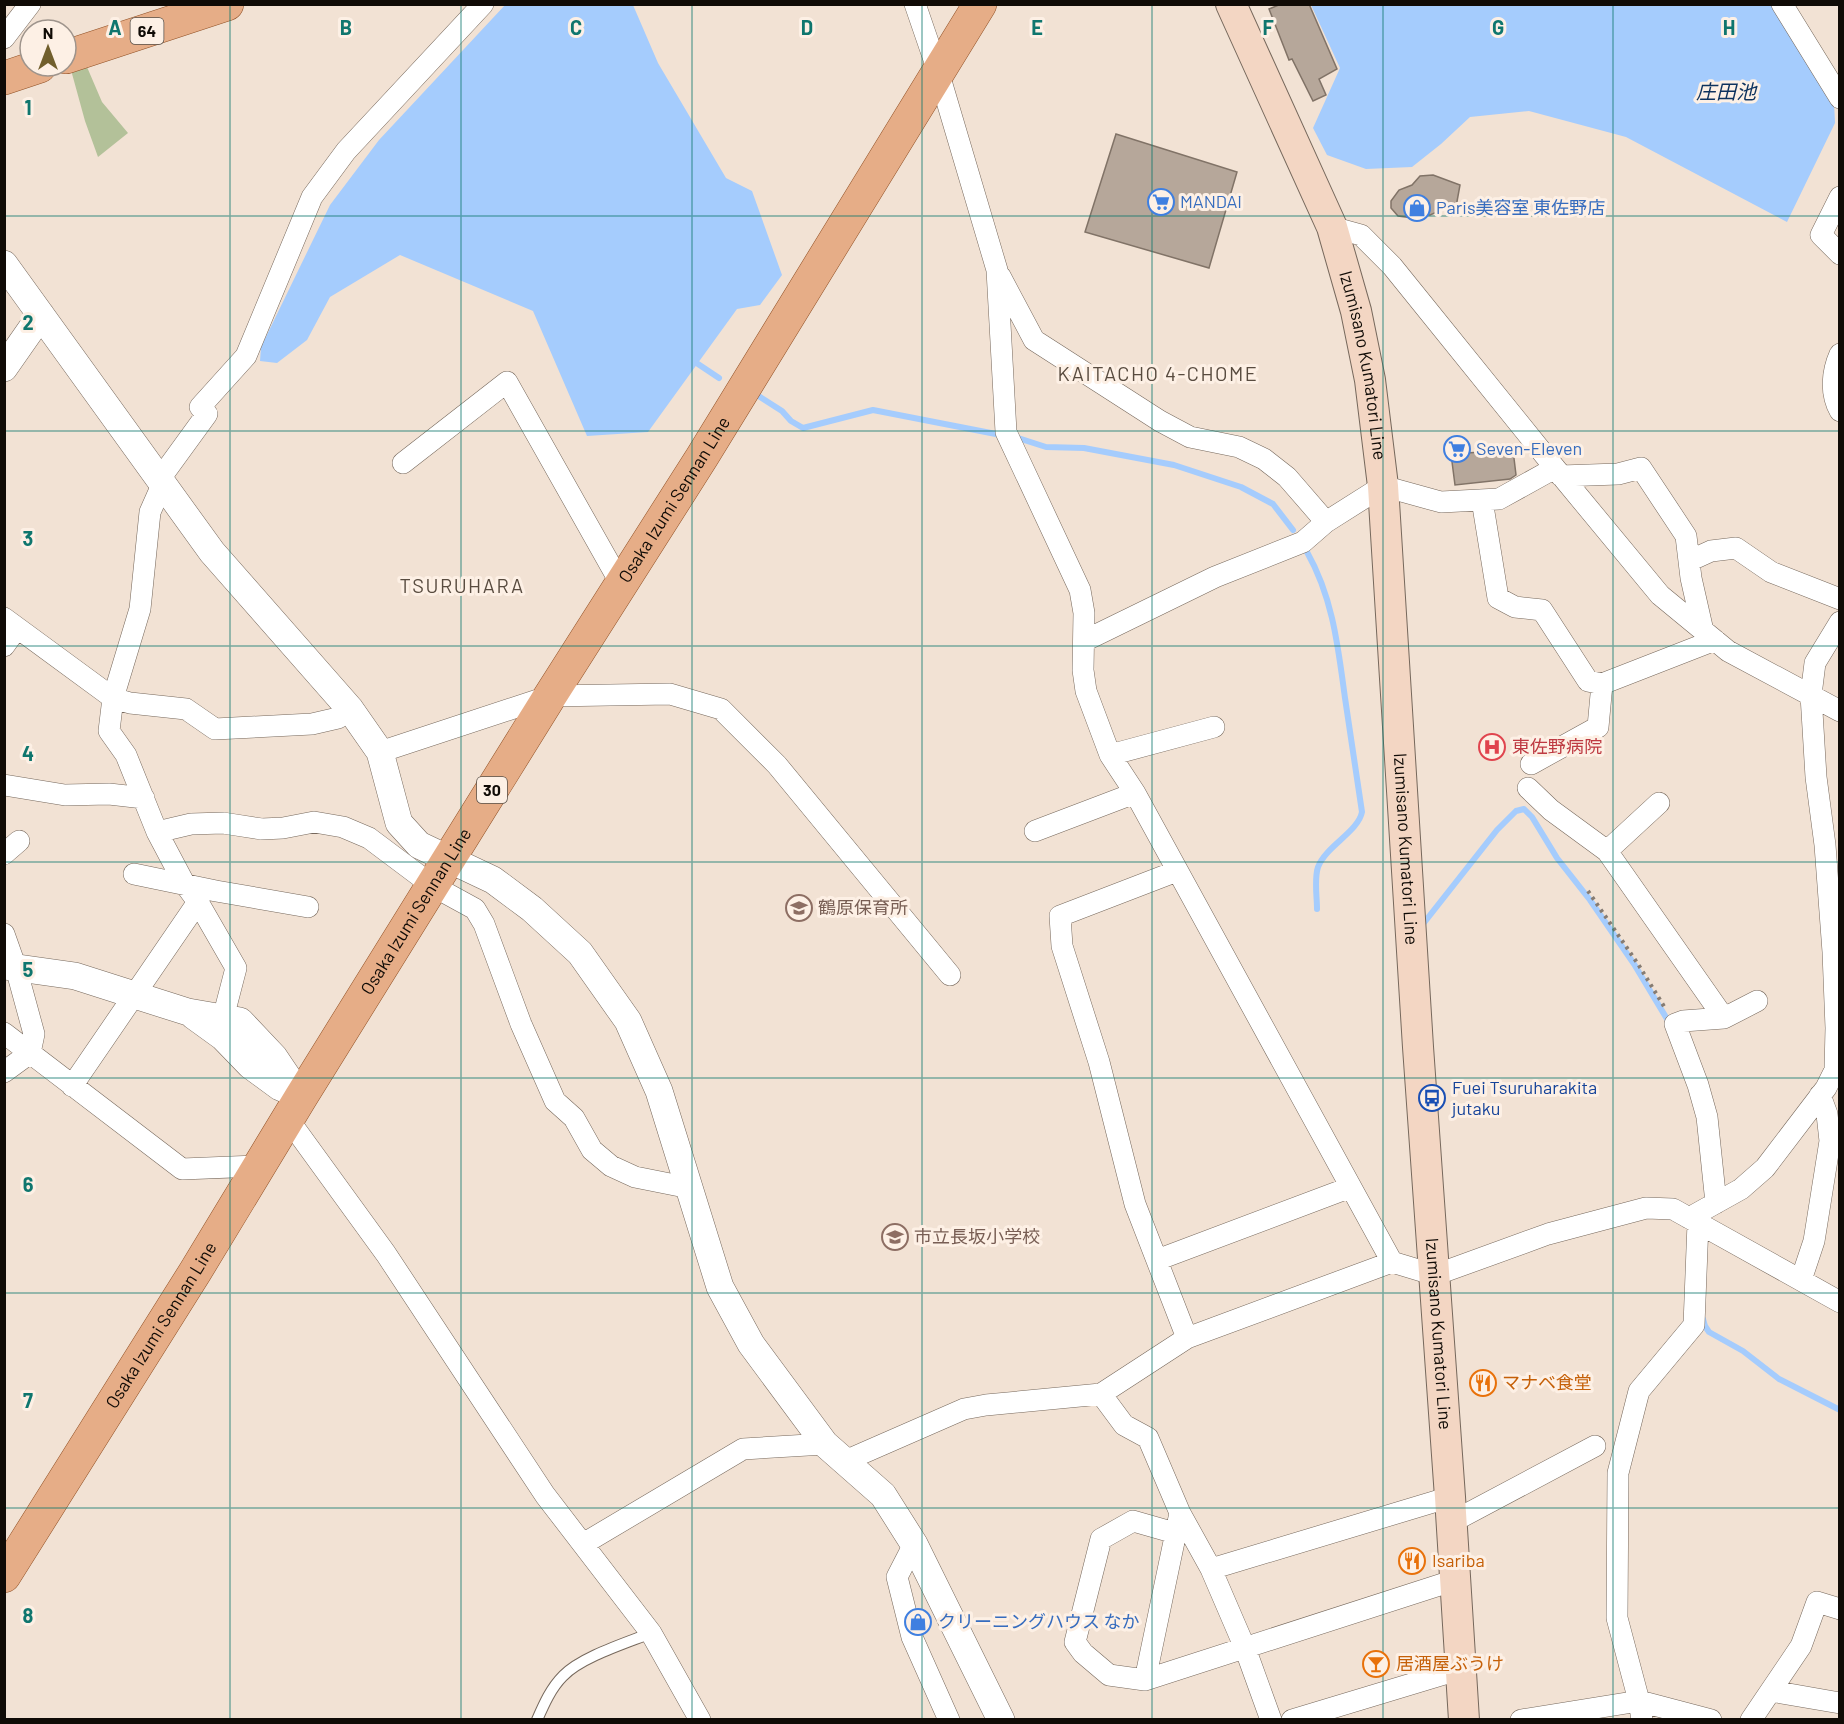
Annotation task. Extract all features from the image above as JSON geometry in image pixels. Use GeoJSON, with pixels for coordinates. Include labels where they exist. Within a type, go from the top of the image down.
{"type":"FeatureCollection","features":[{"type":"Feature","properties":{"kind":"main road","name":"64"},"geometry":{"type":"LineString","coordinates":[[78,53],[227,4]]}},
{"type":"Feature","properties":{"kind":"main road","name":"Osaka Izumi Sennan Line"},"geometry":{"type":"LineString","coordinates":[[4,1576],[195,1272],[550,696],[702,457],[980,4]]}},
{"type":"Feature","properties":{"kind":"main road","name":"Izumisano Kumatori Line"},"geometry":{"type":"LineString","coordinates":[[1231,4],[1332,227],[1356,311],[1370,380],[1383,486],[1418,1047],[1464,1719]]}},
{"type":"Feature","properties":{"kind":"street"},"geometry":{"type":"LineString","coordinates":[[4,38],[30,4]]}},
{"type":"Feature","properties":{"kind":"street"},"geometry":{"type":"LineString","coordinates":[[223,1018],[236,968],[198,902],[184,883],[157,832],[126,755],[109,731],[113,698],[140,609],[150,512],[161,483],[207,414],[200,408],[246,356],[312,197],[346,152],[483,4]]}},
{"type":"Feature","properties":{"kind":"street"},"geometry":{"type":"LineString","coordinates":[[915,4],[938,71],[997,270],[1034,340],[1180,432],[1190,437],[1239,447],[1264,459],[1287,477],[1326,522]]}},
{"type":"Feature","properties":{"kind":"street"},"geometry":{"type":"LineString","coordinates":[[1782,4],[1839,98]]}},
{"type":"Feature","properties":{"kind":"street"},"geometry":{"type":"LineString","coordinates":[[1839,197],[1821,235],[1839,254]]}},
{"type":"Feature","properties":{"kind":"street"},"geometry":{"type":"LineString","coordinates":[[1332,227],[1361,235],[1392,266],[1660,595],[1728,651],[1839,711]]}},
{"type":"Feature","properties":{"kind":"street"},"geometry":{"type":"LineString","coordinates":[[4,264],[212,552],[350,709],[380,752],[399,824],[475,909],[484,924],[521,1024],[555,1101],[574,1118],[592,1150],[612,1166],[635,1177],[690,1188]]}},
{"type":"Feature","properties":{"kind":"street"},"geometry":{"type":"LineString","coordinates":[[997,270],[1006,432],[1080,590],[1084,613],[1083,670],[1086,691],[1110,755],[1135,793],[1392,1262]]}},
{"type":"Feature","properties":{"kind":"street"},"geometry":{"type":"LineString","coordinates":[[4,368],[41,315]]}},
{"type":"Feature","properties":{"kind":"street"},"geometry":{"type":"LineString","coordinates":[[1839,354],[1832,384],[1835,403],[1839,411]]}},
{"type":"Feature","properties":{"kind":"street"},"geometry":{"type":"LineString","coordinates":[[403,463],[507,382],[621,584]]}},
{"type":"Feature","properties":{"kind":"street"},"geometry":{"type":"LineString","coordinates":[[1084,641],[1215,577],[1303,542],[1326,522],[1383,486],[1441,502],[1499,499],[1558,472],[1618,474],[1641,468],[1686,536],[1691,578],[1709,635]]}},
{"type":"Feature","properties":{"kind":"street"},"geometry":{"type":"LineString","coordinates":[[1482,500],[1498,598],[1515,608],[1542,610],[1588,681],[1602,684],[1709,635]]}},
{"type":"Feature","properties":{"kind":"street"},"geometry":{"type":"LineString","coordinates":[[1689,561],[1711,551],[1736,548],[1771,572],[1839,599]]}},
{"type":"Feature","properties":{"kind":"street"},"geometry":{"type":"LineString","coordinates":[[1694,1220],[1716,1203],[1742,1189],[1765,1168],[1820,1095],[1835,1070],[1838,1028],[1833,952],[1832,845],[1816,777],[1811,695],[1815,663],[1839,622]]}},
{"type":"Feature","properties":{"kind":"street"},"geometry":{"type":"LineString","coordinates":[[4,646],[11,623],[113,698],[130,703],[186,709],[215,729],[312,724],[338,718],[350,709]]}},
{"type":"Feature","properties":{"kind":"street"},"geometry":{"type":"LineString","coordinates":[[1531,764],[1598,727],[1602,684]]}},
{"type":"Feature","properties":{"kind":"street"},"geometry":{"type":"LineString","coordinates":[[380,752],[550,696],[670,694],[721,709],[777,765],[950,975]]}},
{"type":"Feature","properties":{"kind":"street"},"geometry":{"type":"LineString","coordinates":[[1110,755],[1214,727]]}},
{"type":"Feature","properties":{"kind":"street"},"geometry":{"type":"LineString","coordinates":[[4,785],[66,795],[108,794],[144,798]]}},
{"type":"Feature","properties":{"kind":"street"},"geometry":{"type":"LineString","coordinates":[[1528,788],[1551,810],[1607,851],[1724,1018]]}},
{"type":"Feature","properties":{"kind":"street"},"geometry":{"type":"LineString","coordinates":[[1035,831],[1135,793]]}},
{"type":"Feature","properties":{"kind":"street"},"geometry":{"type":"LineString","coordinates":[[1607,851],[1659,803]]}},
{"type":"Feature","properties":{"kind":"street"},"geometry":{"type":"LineString","coordinates":[[157,832],[191,824],[223,823],[262,829],[283,828],[314,822],[343,827],[441,873],[493,880],[532,909],[580,952],[628,1021],[659,1091],[720,1287],[751,1344],[825,1443],[883,1495],[914,1544],[1001,1719]]}},
{"type":"Feature","properties":{"kind":"street"},"geometry":{"type":"LineString","coordinates":[[1177,871],[1060,916],[1062,946],[1099,1062],[1135,1204],[1187,1338]]}},
{"type":"Feature","properties":{"kind":"street"},"geometry":{"type":"LineString","coordinates":[[134,874],[308,907]]}},
{"type":"Feature","properties":{"kind":"street"},"geometry":{"type":"LineString","coordinates":[[72,1086],[198,902]]}},
{"type":"Feature","properties":{"kind":"street"},"geometry":{"type":"LineString","coordinates":[[4,934],[10,967],[34,1034],[30,1053],[4,1072]]}},
{"type":"Feature","properties":{"kind":"street"},"geometry":{"type":"LineString","coordinates":[[10,967],[75,976],[188,1012],[240,1020],[274,1057],[295,1108]]}},
{"type":"Feature","properties":{"kind":"street"},"geometry":{"type":"LineString","coordinates":[[1716,1203],[1707,1117],[1698,1085],[1675,1024],[1683,1021],[1724,1018],[1757,1001]]}},
{"type":"Feature","properties":{"kind":"street"},"geometry":{"type":"LineString","coordinates":[[188,1012],[224,1037],[249,1065],[280,1088],[295,1108],[386,1254],[544,1495],[651,1633],[700,1719]]}},
{"type":"Feature","properties":{"kind":"street"},"geometry":{"type":"LineString","coordinates":[[4,1034],[182,1169],[259,1166]]}},
{"type":"Feature","properties":{"kind":"street"},"geometry":{"type":"LineString","coordinates":[[1801,1280],[1815,1241],[1830,1141],[1827,1114],[1820,1095]]}},
{"type":"Feature","properties":{"kind":"street"},"geometry":{"type":"LineString","coordinates":[[1157,1260],[1351,1187]]}},
{"type":"Feature","properties":{"kind":"street"},"geometry":{"type":"LineString","coordinates":[[845,1461],[964,1409],[1101,1394],[1187,1338],[1392,1262],[1435,1275],[1548,1234],[1646,1208],[1673,1209],[1839,1302]]}},
{"type":"Feature","properties":{"kind":"street"},"geometry":{"type":"LineString","coordinates":[[1641,1710],[1617,1618],[1618,1473],[1639,1391],[1694,1325],[1694,1220]]}},
{"type":"Feature","properties":{"kind":"street"},"geometry":{"type":"LineString","coordinates":[[1101,1394],[1124,1425],[1148,1438],[1177,1523],[1211,1569],[1245,1648],[1271,1719]]}},
{"type":"Feature","properties":{"kind":"street"},"geometry":{"type":"LineString","coordinates":[[583,1544],[743,1449],[825,1443]]}},
{"type":"Feature","properties":{"kind":"street"},"geometry":{"type":"LineString","coordinates":[[1211,1569],[1451,1510],[1595,1446]]}},
{"type":"Feature","properties":{"kind":"street"},"geometry":{"type":"LineString","coordinates":[[1177,1523],[1132,1521],[1101,1539],[1075,1642],[1083,1653],[1109,1675],[1145,1680],[1455,1580]]}},
{"type":"Feature","properties":{"kind":"street"},"geometry":{"type":"LineString","coordinates":[[1145,1680],[1177,1523]]}},
{"type":"Feature","properties":{"kind":"street"},"geometry":{"type":"LineString","coordinates":[[914,1544],[897,1577],[912,1637],[949,1719]]}},
{"type":"Feature","properties":{"kind":"street"},"geometry":{"type":"LineString","coordinates":[[1752,1719],[1801,1646],[1817,1602],[1839,1609]]}},
{"type":"Feature","properties":{"kind":"street"},"geometry":{"type":"LineString","coordinates":[[1292,1719],[1461,1669]]}},
{"type":"Feature","properties":{"kind":"street"},"geometry":{"type":"LineString","coordinates":[[1771,1691],[1839,1703]]}},
{"type":"Feature","properties":{"kind":"street"},"geometry":{"type":"LineString","coordinates":[[1521,1719],[1641,1710],[1711,1719]]}},
{"type":"Feature","properties":{"kind":"lane"},"geometry":{"type":"LineString","coordinates":[[537,1719],[547,1696],[564,1675],[582,1662],[651,1633]]}},
{"type":"Feature","properties":{"kind":"path"},"geometry":{"type":"LineString","coordinates":[[1588,891],[1638,964],[1675,1024]]}},
{"type":"Feature","properties":{"kind":"green space"},"geometry":{"type":"Polygon","coordinates":[[[87,67],[102,102],[128,133],[98,157],[73,78],[78,78],[78,69],[87,67]]]}},
{"type":"Feature","properties":{"kind":"water"},"geometry":{"type":"Polygon","coordinates":[[[506,4],[633,5],[658,63],[726,178],[752,191],[782,275],[760,305],[737,309],[648,432],[587,436],[533,311],[400,255],[330,297],[307,340],[277,363],[260,361],[261,347],[330,205],[379,140],[506,4]]]}},
{"type":"Feature","properties":{"kind":"water","name":"庄田池"},"geometry":{"type":"Polygon","coordinates":[[[1311,5],[1776,5],[1834,102],[1835,123],[1787,222],[1626,137],[1529,111],[1470,117],[1412,167],[1366,169],[1327,155],[1313,128],[1340,68],[1311,5]]]}},
{"type":"Feature","properties":{"kind":"building"},"geometry":{"type":"Polygon","coordinates":[[[1281,4],[1309,4],[1337,69],[1319,79],[1326,95],[1313,101],[1292,59],[1289,60],[1269,9],[1281,4]]]}},
{"type":"Feature","properties":{"kind":"building","name":"MANDAI"},"geometry":{"type":"Polygon","coordinates":[[[1116,134],[1237,172],[1209,268],[1085,232],[1116,134]]]}},
{"type":"Feature","properties":{"kind":"building"},"geometry":{"type":"Polygon","coordinates":[[[1433,175],[1460,185],[1456,207],[1451,206],[1430,215],[1418,214],[1413,218],[1398,216],[1391,208],[1391,201],[1399,190],[1412,185],[1420,176],[1433,175]]]}},
{"type":"Feature","properties":{"kind":"building"},"geometry":{"type":"Polygon","coordinates":[[[1513,450],[1516,475],[1510,479],[1455,485],[1451,454],[1513,450]]]}},
{"type":"Feature","properties":{"kind":"waterway"},"geometry":{"type":"LineString","coordinates":[[698,364],[719,378]]}},
{"type":"Feature","properties":{"kind":"waterway"},"geometry":{"type":"LineString","coordinates":[[757,395],[803,428],[873,410],[1001,435]]}},
{"type":"Feature","properties":{"kind":"waterway"},"geometry":{"type":"LineString","coordinates":[[1015,437],[1046,447],[1084,448],[1174,465],[1241,487],[1273,504],[1293,530]]}},
{"type":"Feature","properties":{"kind":"waterway"},"geometry":{"type":"LineString","coordinates":[[1307,552],[1323,587],[1333,623],[1362,812],[1355,826],[1328,852],[1318,867],[1317,909]]}},
{"type":"Feature","properties":{"kind":"waterway"},"geometry":{"type":"LineString","coordinates":[[1423,924],[1497,830],[1516,811],[1524,809],[1532,817],[1557,858],[1590,900],[1634,964],[1670,1024]]}},
{"type":"Feature","properties":{"kind":"waterway"},"geometry":{"type":"LineString","coordinates":[[1703,1319],[1709,1332],[1743,1351],[1779,1379],[1840,1410]]}},
{"type":"Feature","properties":{"kind":"place","name":"MANDAI"},"geometry":{"type":"Point","coordinates":[1161,202]}},
{"type":"Feature","properties":{"kind":"place","name":"Paris美容室 東佐野店"},"geometry":{"type":"Point","coordinates":[1417,208]}},
{"type":"Feature","properties":{"kind":"place","name":"Seven-Eleven"},"geometry":{"type":"Point","coordinates":[1457,449]}},
{"type":"Feature","properties":{"kind":"place","name":"東佐野病院"},"geometry":{"type":"Point","coordinates":[1492,747]}},
{"type":"Feature","properties":{"kind":"place","name":"鶴原保育所"},"geometry":{"type":"Point","coordinates":[799,908]}},
{"type":"Feature","properties":{"kind":"place","name":"Fuei Tsuruharakita jutaku"},"geometry":{"type":"Point","coordinates":[1432,1098]}},
{"type":"Feature","properties":{"kind":"place","name":"市立長坂小学校"},"geometry":{"type":"Point","coordinates":[895,1237]}},
{"type":"Feature","properties":{"kind":"place","name":"マナベ食堂"},"geometry":{"type":"Point","coordinates":[1483,1383]}},
{"type":"Feature","properties":{"kind":"place","name":"Isariba"},"geometry":{"type":"Point","coordinates":[1412,1561]}},
{"type":"Feature","properties":{"kind":"place","name":"クリーニングハウス なか"},"geometry":{"type":"Point","coordinates":[918,1622]}},
{"type":"Feature","properties":{"kind":"place","name":"居酒屋ぶうけ"},"geometry":{"type":"Point","coordinates":[1376,1664]}},
{"type":"Feature","properties":{"kind":"district","name":"KAITACHO 4-CHOME"},"geometry":{"type":"Point","coordinates":[1158,374]}},
{"type":"Feature","properties":{"kind":"district","name":"TSURUHARA"},"geometry":{"type":"Point","coordinates":[462,586]}}]}
